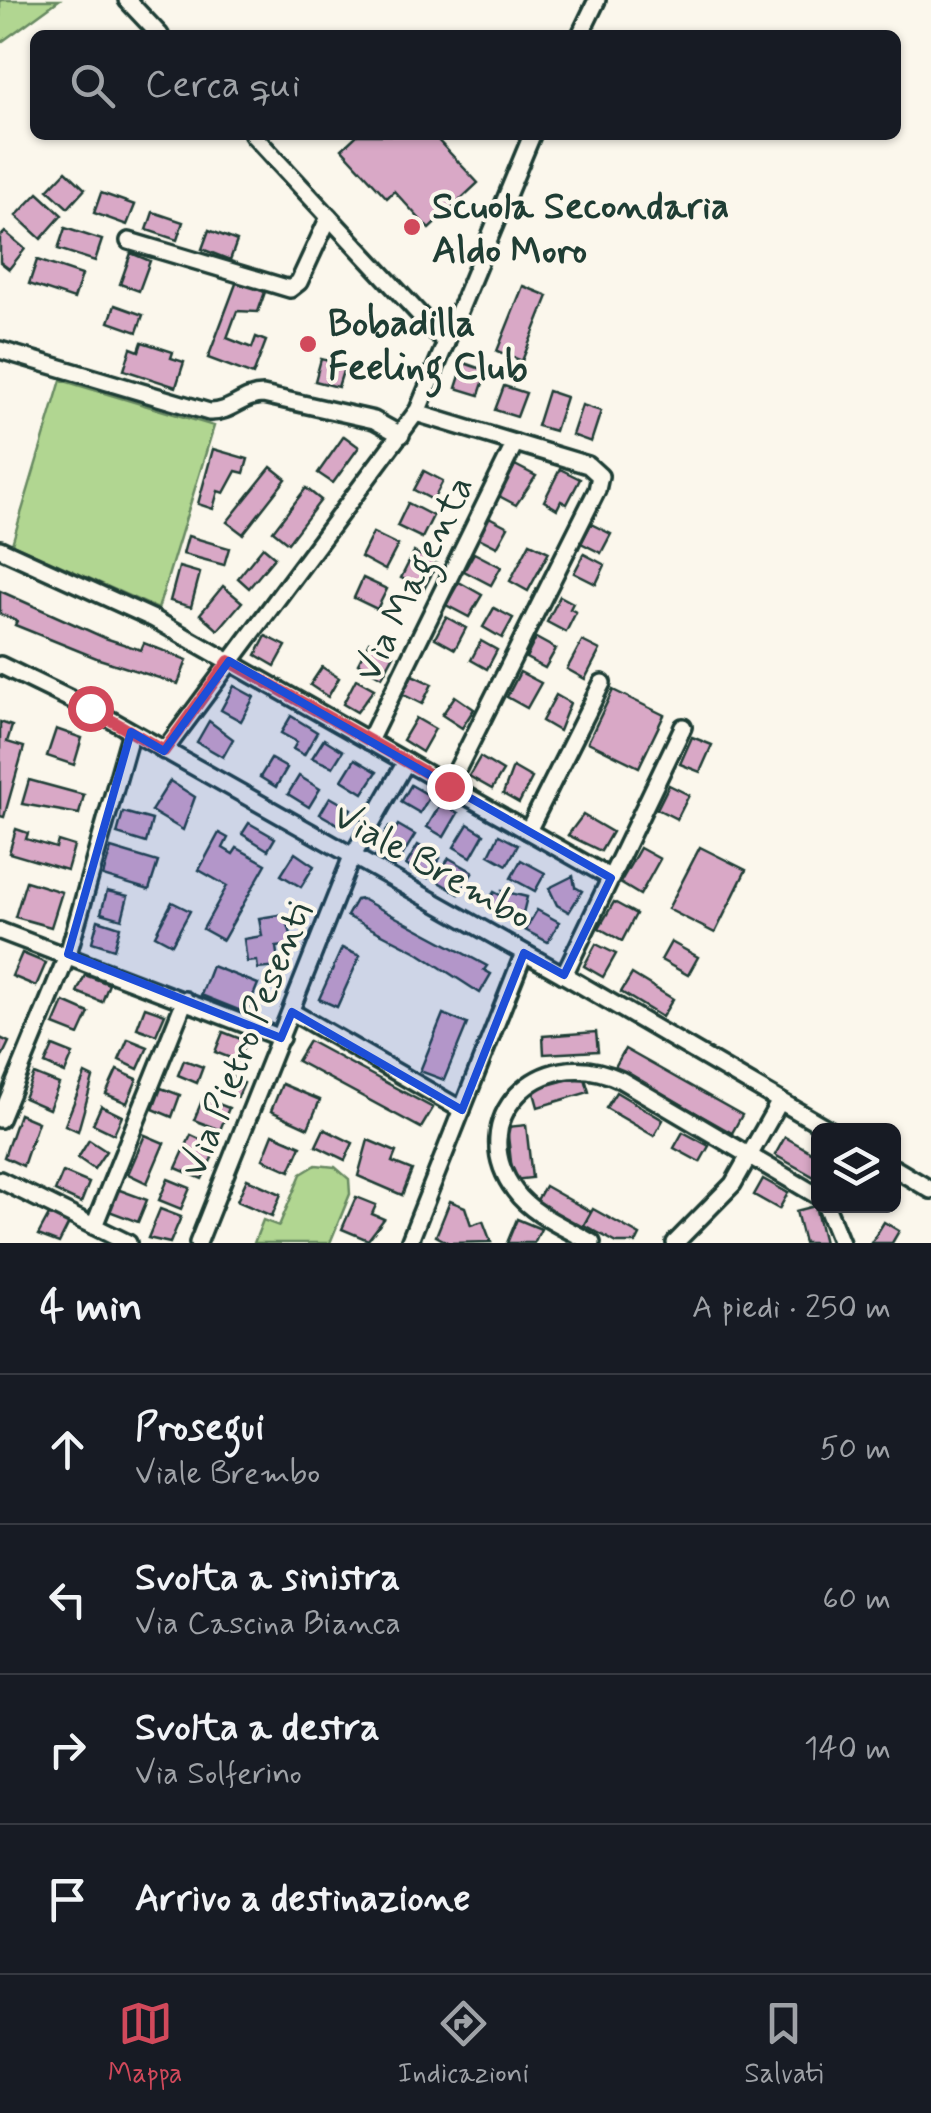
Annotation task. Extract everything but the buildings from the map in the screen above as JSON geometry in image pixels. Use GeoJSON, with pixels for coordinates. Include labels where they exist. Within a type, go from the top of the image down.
{"type":"FeatureCollection","features":[{"type":"Feature","properties":{"kind":"street"},"geometry":{"type":"LineString","coordinates":[[127,0],[155,30]]}},
{"type":"Feature","properties":{"kind":"street"},"geometry":{"type":"LineString","coordinates":[[582,30],[597,0]]}},
{"type":"Feature","properties":{"kind":"street"},"geometry":{"type":"LineString","coordinates":[[258,140],[446,343]]}},
{"type":"Feature","properties":{"kind":"street"},"geometry":{"type":"LineString","coordinates":[[164,751],[416,413],[530,140]]}},
{"type":"Feature","properties":{"kind":"street"},"geometry":{"type":"LineString","coordinates":[[129,241],[290,289],[299,282],[329,217]]}},
{"type":"Feature","properties":{"kind":"street"},"geometry":{"type":"LineString","coordinates":[[0,350],[209,412],[225,411],[248,396],[263,395],[374,420],[401,435]]}},
{"type":"Feature","properties":{"kind":"street"},"geometry":{"type":"LineString","coordinates":[[416,413],[588,464],[600,476],[449,786]]}},
{"type":"Feature","properties":{"kind":"street","name":"Via Magenta"},"geometry":{"type":"LineString","coordinates":[[369,741],[515,443]]}},
{"type":"Feature","properties":{"kind":"street"},"geometry":{"type":"LineString","coordinates":[[0,549],[154,619],[610,878]]}},
{"type":"Feature","properties":{"kind":"street","name":"Viale Brembo"},"geometry":{"type":"LineString","coordinates":[[0,665],[131,732],[564,974],[818,1123]]}},
{"type":"Feature","properties":{"kind":"street"},"geometry":{"type":"LineString","coordinates":[[528,831],[602,682]]}},
{"type":"Feature","properties":{"kind":"street"},"geometry":{"type":"LineString","coordinates":[[564,974],[683,727]]}},
{"type":"Feature","properties":{"kind":"street"},"geometry":{"type":"LineString","coordinates":[[0,1119],[68,954],[131,732]]}},
{"type":"Feature","properties":{"kind":"street","name":"Via Pietro Pesenti"},"geometry":{"type":"LineString","coordinates":[[198,1243],[351,858],[406,762]]}},
{"type":"Feature","properties":{"kind":"street"},"geometry":{"type":"LineString","coordinates":[[0,931],[281,1038]]}},
{"type":"Feature","properties":{"kind":"street"},"geometry":{"type":"LineString","coordinates":[[409,1243],[524,953]]}},
{"type":"Feature","properties":{"kind":"street"},"geometry":{"type":"LineString","coordinates":[[94,1226],[186,1000]]}},
{"type":"Feature","properties":{"kind":"street"},"geometry":{"type":"LineString","coordinates":[[292,1012],[462,1110]]}},
{"type":"Feature","properties":{"kind":"street"},"geometry":{"type":"LineString","coordinates":[[592,1243],[525,1203],[504,1170],[500,1138],[508,1108],[521,1090],[546,1073],[574,1066],[608,1074],[811,1192]]}},
{"type":"Feature","properties":{"kind":"street"},"geometry":{"type":"LineString","coordinates":[[675,1243],[724,1196],[780,1101]]}},
{"type":"Feature","properties":{"kind":"street"},"geometry":{"type":"LineString","coordinates":[[901,1172],[931,1190]]}},
{"type":"Feature","properties":{"kind":"street"},"geometry":{"type":"LineString","coordinates":[[0,1180],[128,1243]]}},
{"type":"Feature","properties":{"kind":"street"},"geometry":{"type":"LineString","coordinates":[[829,1213],[840,1243]]}},
{"type":"Feature","properties":{"kind":"highlighted area"},"geometry":{"type":"Polygon","coordinates":[[[229,661],[611,878],[564,975],[524,953],[462,1110],[292,1012],[281,1038],[68,954],[131,732],[164,751],[229,661]]]}},
{"type":"Feature","properties":{"kind":"green space"},"geometry":{"type":"Polygon","coordinates":[[[0,0],[59,0],[0,43],[0,0]]]}},
{"type":"Feature","properties":{"kind":"green space"},"geometry":{"type":"Polygon","coordinates":[[[61,380],[214,426],[158,609],[12,544],[61,380]]]}},
{"type":"Feature","properties":{"kind":"green space"},"geometry":{"type":"Polygon","coordinates":[[[316,1165],[335,1167],[349,1179],[350,1194],[330,1243],[254,1243],[263,1220],[279,1226],[301,1174],[316,1165]]]}},
{"type":"Feature","properties":{"kind":"place","name":"Scuola Secondaria Aldo Moro"},"geometry":{"type":"Point","coordinates":[412,227]}},
{"type":"Feature","properties":{"kind":"place","name":"Bobadilla Feeling Club"},"geometry":{"type":"Point","coordinates":[308,344]}},
{"type":"Feature","properties":{"kind":"route"},"geometry":{"type":"LineString","coordinates":[[90,708],[164,751],[229,661],[449,786]]}}]}
